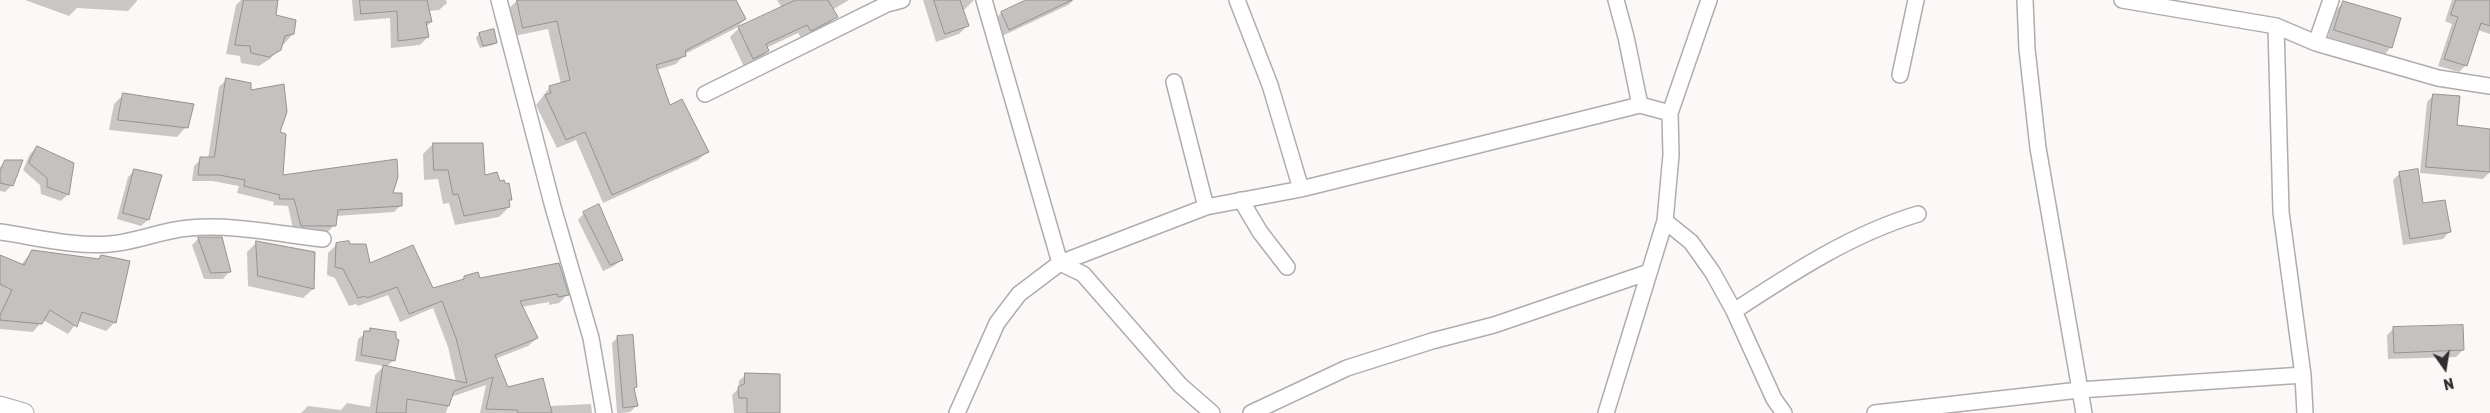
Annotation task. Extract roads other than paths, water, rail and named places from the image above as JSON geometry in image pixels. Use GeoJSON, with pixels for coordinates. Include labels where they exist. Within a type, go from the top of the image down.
{"type":"FeatureCollection","features":[{"type":"Feature","properties":{"kind":"street"},"geometry":{"type":"LineString","coordinates":[[499,0],[553,207],[591,338],[604,413]]}},
{"type":"Feature","properties":{"kind":"street"},"geometry":{"type":"LineString","coordinates":[[984,0],[1060,263],[1083,274],[1180,385],[1212,413]]}},
{"type":"Feature","properties":{"kind":"street"},"geometry":{"type":"LineString","coordinates":[[1237,0],[1270,85],[1301,189]]}},
{"type":"Feature","properties":{"kind":"street"},"geometry":{"type":"LineString","coordinates":[[1616,0],[1626,37],[1640,105]]}},
{"type":"Feature","properties":{"kind":"street"},"geometry":{"type":"LineString","coordinates":[[1606,413],[1665,221],[1671,155],[1670,113],[1709,0]]}},
{"type":"Feature","properties":{"kind":"street"},"geometry":{"type":"LineString","coordinates":[[1900,75],[1916,0]]}},
{"type":"Feature","properties":{"kind":"street"},"geometry":{"type":"LineString","coordinates":[[2025,0],[2027,49],[2038,148],[2084,413]]}},
{"type":"Feature","properties":{"kind":"street"},"geometry":{"type":"LineString","coordinates":[[2122,0],[2276,26],[2316,43],[2438,78],[2490,86]]}},
{"type":"Feature","properties":{"kind":"street"},"geometry":{"type":"LineString","coordinates":[[2316,43],[2331,0]]}},
{"type":"Feature","properties":{"kind":"street"},"geometry":{"type":"LineString","coordinates":[[705,94],[891,1]]}},
{"type":"Feature","properties":{"kind":"street"},"geometry":{"type":"LineString","coordinates":[[2276,26],[2281,212],[2303,375],[2304,413]]}},
{"type":"Feature","properties":{"kind":"street"},"geometry":{"type":"LineString","coordinates":[[1174,82],[1206,207]]}},
{"type":"Feature","properties":{"kind":"street"},"geometry":{"type":"LineString","coordinates":[[957,413],[998,323],[1018,294],[1060,263],[1206,207],[1301,189],[1640,105],[1670,113]]}},
{"type":"Feature","properties":{"kind":"street"},"geometry":{"type":"LineString","coordinates":[[1242,200],[1260,232],[1287,267]]}},
{"type":"Feature","properties":{"kind":"street"},"geometry":{"type":"LineString","coordinates":[[1734,312],[1801,267],[1884,225],[1918,214]]}},
{"type":"Feature","properties":{"kind":"street"},"geometry":{"type":"LineString","coordinates":[[1665,221],[1691,242],[1713,273],[1734,312],[1774,399],[1784,413]]}},
{"type":"Feature","properties":{"kind":"street"},"geometry":{"type":"LineString","coordinates":[[0,232],[91,245],[113,244],[145,235],[189,228],[225,227],[323,239]]}},
{"type":"Feature","properties":{"kind":"street"},"geometry":{"type":"LineString","coordinates":[[1251,413],[1347,368],[1432,341],[1494,325],[1649,272]]}},
{"type":"Feature","properties":{"kind":"street"},"geometry":{"type":"LineString","coordinates":[[1875,413],[2080,390],[2303,375]]}},
{"type":"Feature","properties":{"kind":"street"},"geometry":{"type":"LineString","coordinates":[[0,406],[24,413]]}}]}
